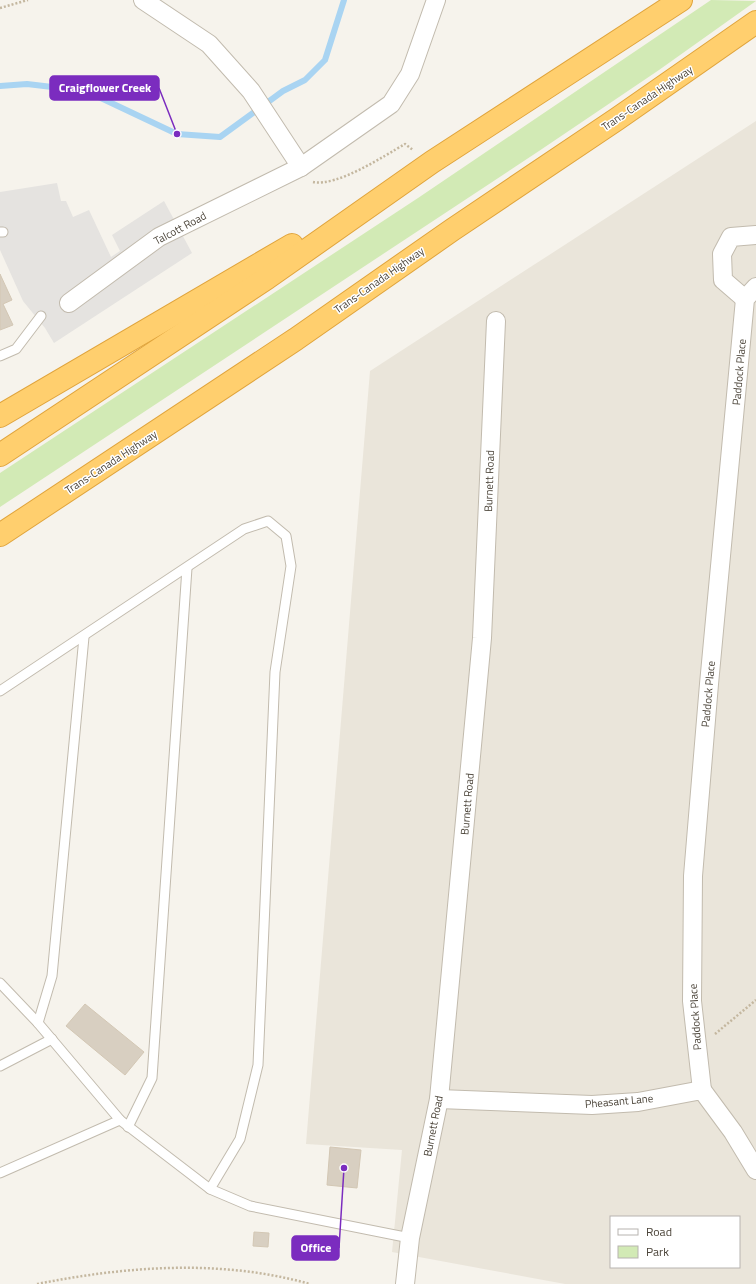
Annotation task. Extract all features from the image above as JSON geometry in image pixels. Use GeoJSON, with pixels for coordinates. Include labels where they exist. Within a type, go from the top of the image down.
{"type":"FeatureCollection","features":[{"type":"Feature","properties":{"kind":"highway"},"geometry":{"type":"LineString","coordinates":[[0,455],[267,278],[432,162],[681,0]]}},
{"type":"Feature","properties":{"kind":"highway","name":"Trans-Canada Highway"},"geometry":{"type":"LineString","coordinates":[[0,535],[289,344],[452,230],[617,119],[756,22]]}},
{"type":"Feature","properties":{"kind":"highway"},"geometry":{"type":"LineString","coordinates":[[0,416],[189,307],[256,265],[394,188]]}},
{"type":"Feature","properties":{"kind":"street"},"geometry":{"type":"LineString","coordinates":[[143,0],[209,44],[251,91],[301,167]]}},
{"type":"Feature","properties":{"kind":"street","name":"Talcott Road"},"geometry":{"type":"LineString","coordinates":[[69,303],[159,238],[301,167],[391,104],[410,74],[436,0]]}},
{"type":"Feature","properties":{"kind":"street","name":"Paddock Place"},"geometry":{"type":"LineString","coordinates":[[702,1090],[692,1001],[693,876],[710,676],[751,293],[723,280],[722,254],[731,236],[756,235]]}},
{"type":"Feature","properties":{"kind":"street","name":"Burnett Road"},"geometry":{"type":"LineString","coordinates":[[405,1284],[410,1238],[439,1099],[482,638],[496,321]]}},
{"type":"Feature","properties":{"kind":"street"},"geometry":{"type":"LineString","coordinates":[[702,1090],[733,1132],[756,1170]]}},
{"type":"Feature","properties":{"kind":"street","name":"Pheasant Lane"},"geometry":{"type":"LineString","coordinates":[[439,1099],[592,1105],[638,1102],[702,1090]]}},
{"type":"Feature","properties":{"kind":"lane"},"geometry":{"type":"LineString","coordinates":[[0,356],[16,349],[41,316]]}},
{"type":"Feature","properties":{"kind":"lane"},"geometry":{"type":"LineString","coordinates":[[0,691],[84,637],[244,529],[268,521],[286,536],[291,566],[275,672],[258,1065],[240,1139],[210,1189]]}},
{"type":"Feature","properties":{"kind":"lane"},"geometry":{"type":"LineString","coordinates":[[128,1127],[152,1078],[187,568]]}},
{"type":"Feature","properties":{"kind":"lane"},"geometry":{"type":"LineString","coordinates":[[38,1022],[52,976],[84,637]]}},
{"type":"Feature","properties":{"kind":"lane"},"geometry":{"type":"LineString","coordinates":[[0,983],[38,1022],[120,1120],[210,1189],[250,1206],[410,1238]]}},
{"type":"Feature","properties":{"kind":"lane"},"geometry":{"type":"LineString","coordinates":[[0,1066],[52,1039]]}},
{"type":"Feature","properties":{"kind":"lane"},"geometry":{"type":"LineString","coordinates":[[0,1173],[120,1120]]}},
{"type":"Feature","properties":{"kind":"path"},"geometry":{"type":"LineString","coordinates":[[0,8],[28,0]]}},
{"type":"Feature","properties":{"kind":"path"},"geometry":{"type":"LineString","coordinates":[[301,167],[305,181],[316,183],[326,181],[346,175],[366,166],[405,144],[432,162]]}},
{"type":"Feature","properties":{"kind":"path"},"geometry":{"type":"LineString","coordinates":[[696,1047],[756,1000]]}},
{"type":"Feature","properties":{"kind":"path"},"geometry":{"type":"LineString","coordinates":[[37,1284],[104,1272],[174,1267],[248,1271],[283,1276],[310,1284]]}},
{"type":"Feature","properties":{"kind":"shaded area"},"geometry":{"type":"Polygon","coordinates":[[[756,121],[756,1284],[565,1284],[392,1252],[402,1150],[306,1144],[370,371],[756,121]]]}},
{"type":"Feature","properties":{"kind":"shaded area"},"geometry":{"type":"Polygon","coordinates":[[[57,183],[61,201],[66,201],[73,217],[89,210],[111,257],[120,251],[112,235],[164,201],[192,253],[54,343],[45,328],[23,301],[0,250],[0,192],[57,183]]]}},
{"type":"Feature","properties":{"kind":"green space"},"geometry":{"type":"Polygon","coordinates":[[[711,0],[756,1],[659,70],[539,151],[0,507],[0,473],[418,198],[711,0]]]}},
{"type":"Feature","properties":{"kind":"building"},"geometry":{"type":"Polygon","coordinates":[[[0,274],[12,300],[3,304],[13,325],[0,330],[0,274]]]}},
{"type":"Feature","properties":{"kind":"building"},"geometry":{"type":"Polygon","coordinates":[[[85,1004],[144,1052],[125,1075],[66,1026],[85,1004]]]}},
{"type":"Feature","properties":{"kind":"building"},"geometry":{"type":"Polygon","coordinates":[[[330,1147],[361,1150],[357,1188],[327,1185],[330,1147]]]}},
{"type":"Feature","properties":{"kind":"building"},"geometry":{"type":"Polygon","coordinates":[[[254,1232],[269,1233],[268,1247],[253,1246],[254,1232]]]}},
{"type":"Feature","properties":{"kind":"waterway"},"geometry":{"type":"LineString","coordinates":[[0,86],[27,84],[86,91],[177,134],[220,137],[283,91],[305,80],[325,60],[344,0]]}},
{"type":"Feature","properties":{"kind":"place","name":"Craigflower Creek"},"geometry":{"type":"Point","coordinates":[177,134]}},
{"type":"Feature","properties":{"kind":"place","name":"Office"},"geometry":{"type":"Point","coordinates":[344,1168]}}]}
